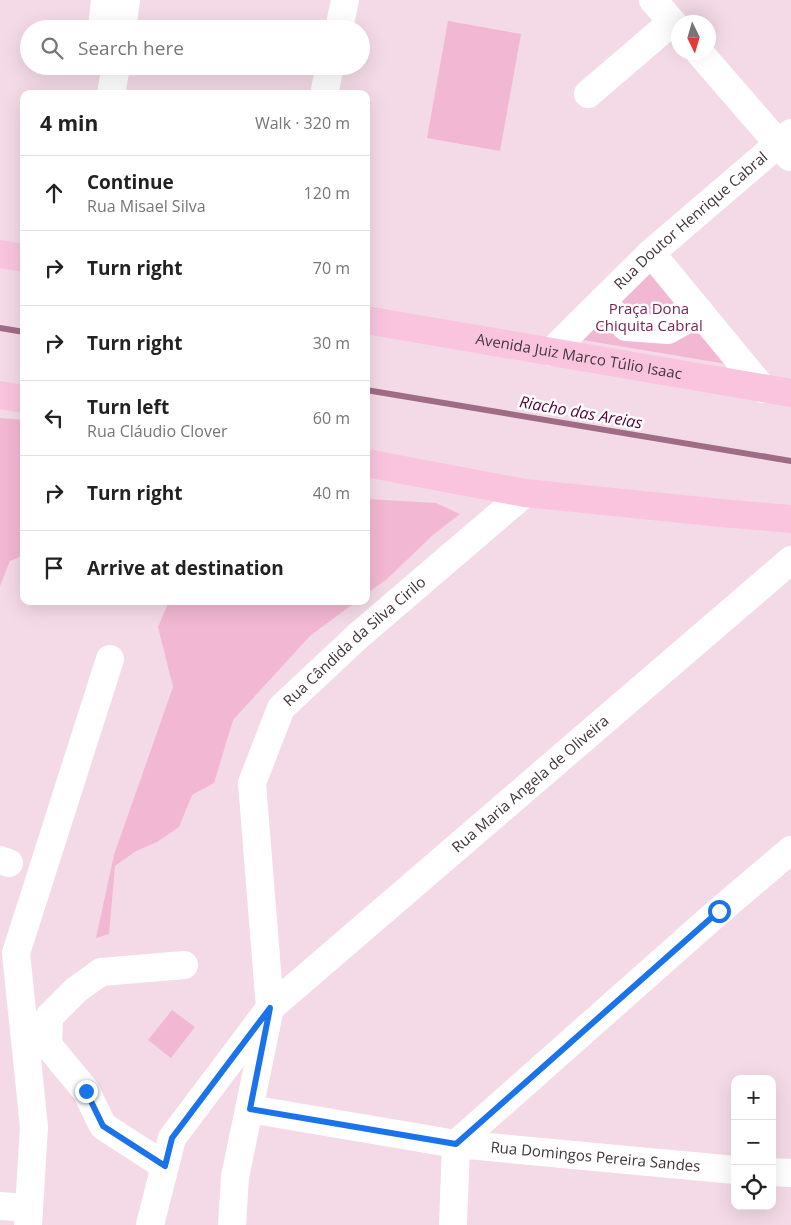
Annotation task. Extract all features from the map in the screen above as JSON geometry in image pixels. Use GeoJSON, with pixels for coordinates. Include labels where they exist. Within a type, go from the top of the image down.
{"type":"FeatureCollection","features":[{"type":"Feature","properties":{"kind":"main road"},"geometry":{"type":"LineString","coordinates":[[0,254],[20,257]]}},
{"type":"Feature","properties":{"kind":"main road","name":"Avenida Juiz Marco Túlio Isaac"},"geometry":{"type":"LineString","coordinates":[[370,321],[791,393]]}},
{"type":"Feature","properties":{"kind":"main road"},"geometry":{"type":"LineString","coordinates":[[0,395],[20,398]]}},
{"type":"Feature","properties":{"kind":"main road"},"geometry":{"type":"LineString","coordinates":[[370,464],[525,493],[791,519]]}},
{"type":"Feature","properties":{"kind":"street"},"geometry":{"type":"LineString","coordinates":[[103,20],[105,0]]}},
{"type":"Feature","properties":{"kind":"street"},"geometry":{"type":"LineString","coordinates":[[123,20],[126,0]]}},
{"type":"Feature","properties":{"kind":"street"},"geometry":{"type":"LineString","coordinates":[[341,20],[345,0]]}},
{"type":"Feature","properties":{"kind":"street"},"geometry":{"type":"LineString","coordinates":[[653,0],[671,20]]}},
{"type":"Feature","properties":{"kind":"street"},"geometry":{"type":"LineString","coordinates":[[588,94],[671,28]]}},
{"type":"Feature","properties":{"kind":"street"},"geometry":{"type":"LineString","coordinates":[[707,60],[787,145]]}},
{"type":"Feature","properties":{"kind":"street"},"geometry":{"type":"LineString","coordinates":[[95,90],[97,75]]}},
{"type":"Feature","properties":{"kind":"street"},"geometry":{"type":"LineString","coordinates":[[112,90],[114,75]]}},
{"type":"Feature","properties":{"kind":"street"},"geometry":{"type":"LineString","coordinates":[[325,90],[328,75]]}},
{"type":"Feature","properties":{"kind":"street","name":"Rua Doutor Henrique Cabral"},"geometry":{"type":"LineString","coordinates":[[550,352],[651,253],[787,145]]}},
{"type":"Feature","properties":{"kind":"street"},"geometry":{"type":"LineString","coordinates":[[651,253],[763,389]]}},
{"type":"Feature","properties":{"kind":"street"},"geometry":{"type":"LineString","coordinates":[[602,301],[626,327],[668,330],[700,312]]}},
{"type":"Feature","properties":{"kind":"street","name":"Rua Cândida da Silva Cirilo"},"geometry":{"type":"LineString","coordinates":[[232,1225],[235,1178],[270,1008],[252,783],[281,708],[358,636],[525,493]]}},
{"type":"Feature","properties":{"kind":"street","name":"Rua Maria Angela de Oliveira"},"geometry":{"type":"LineString","coordinates":[[150,1225],[172,1138],[270,1008],[791,560]]}},
{"type":"Feature","properties":{"kind":"street"},"geometry":{"type":"LineString","coordinates":[[0,1206],[29,1216],[34,1127],[36,1033],[8,960],[16,953],[110,659]]}},
{"type":"Feature","properties":{"kind":"street"},"geometry":{"type":"LineString","coordinates":[[452,1225],[456,1144],[719,911],[791,850]]}},
{"type":"Feature","properties":{"kind":"street"},"geometry":{"type":"LineString","coordinates":[[36,1033],[76,990],[101,972],[184,965]]}},
{"type":"Feature","properties":{"kind":"street"},"geometry":{"type":"LineString","coordinates":[[36,1033],[86,1091],[103,1126],[165,1166]]}},
{"type":"Feature","properties":{"kind":"street","name":"Rua Domingos Pereira Sandes"},"geometry":{"type":"LineString","coordinates":[[250,1109],[456,1144],[731,1170]]}},
{"type":"Feature","properties":{"kind":"street"},"geometry":{"type":"LineString","coordinates":[[776,1172],[791,1173]]}},
{"type":"Feature","properties":{"kind":"green space"},"geometry":{"type":"Polygon","coordinates":[[[448,21],[521,34],[500,151],[427,138],[448,21]]]}},
{"type":"Feature","properties":{"kind":"green space","name":"Praça Dona Chiquita Cabral"},"geometry":{"type":"Polygon","coordinates":[[[651,270],[733,365],[583,340],[651,270]]]}},
{"type":"Feature","properties":{"kind":"green space"},"geometry":{"type":"Polygon","coordinates":[[[0,418],[20,420],[20,557],[10,561],[0,586],[0,418]]]}},
{"type":"Feature","properties":{"kind":"green space"},"geometry":{"type":"Polygon","coordinates":[[[370,499],[436,503],[460,514],[434,534],[387,579],[370,591],[370,499]]]}},
{"type":"Feature","properties":{"kind":"green space"},"geometry":{"type":"Polygon","coordinates":[[[167,605],[352,605],[310,636],[233,720],[214,783],[192,795],[179,827],[157,842],[136,851],[115,866],[109,934],[96,938],[114,855],[173,687],[158,627],[167,605]]]}},
{"type":"Feature","properties":{"kind":"green space"},"geometry":{"type":"Polygon","coordinates":[[[172,1010],[195,1027],[171,1058],[148,1040],[172,1010]]]}},
{"type":"Feature","properties":{"kind":"waterway","name":"Riacho das Areias"},"geometry":{"type":"LineString","coordinates":[[0,328],[20,331]]}},
{"type":"Feature","properties":{"kind":"waterway","name":"Riacho das Areias"},"geometry":{"type":"LineString","coordinates":[[370,391],[791,461]]}},
{"type":"Feature","properties":{"kind":"route"},"geometry":{"type":"LineString","coordinates":[[86,1091],[103,1126],[165,1166],[172,1138],[270,1008],[250,1109],[456,1144],[719,911]]}}]}
